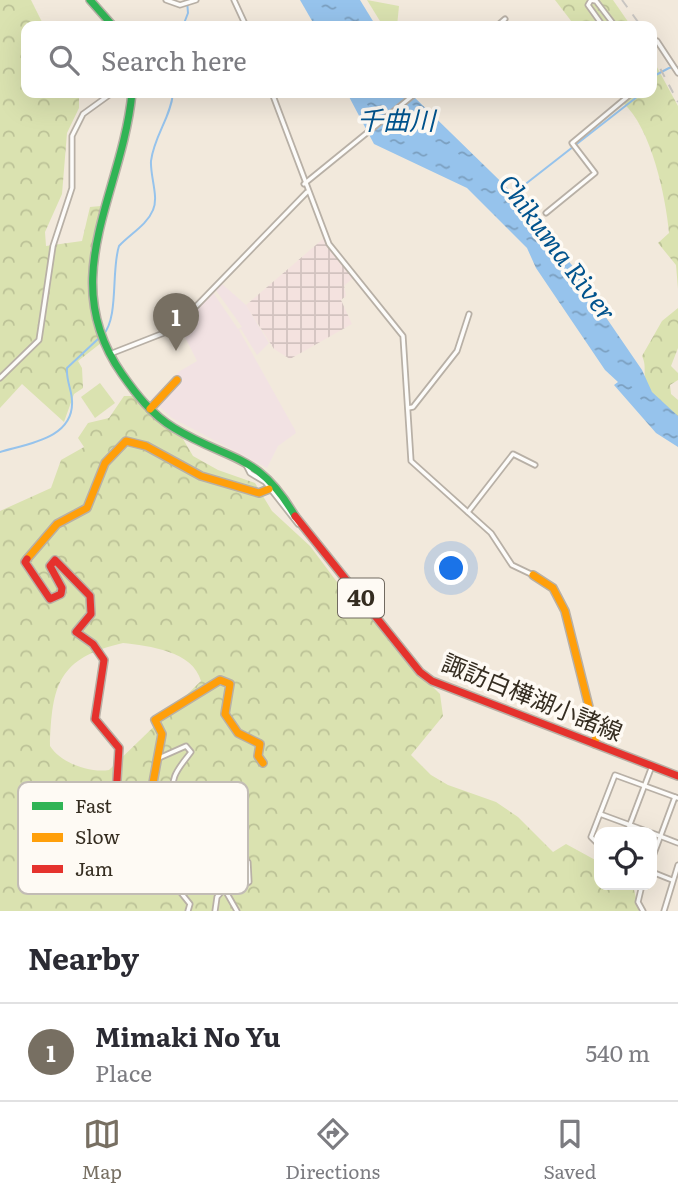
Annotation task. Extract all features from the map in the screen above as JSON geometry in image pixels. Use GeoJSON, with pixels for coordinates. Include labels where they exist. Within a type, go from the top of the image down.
{"type":"FeatureCollection","features":[{"type":"Feature","properties":{"kind":"street"},"geometry":{"type":"LineString","coordinates":[[90,0],[109,21]]}},
{"type":"Feature","properties":{"kind":"street"},"geometry":{"type":"LineString","coordinates":[[166,0],[183,4],[194,1]]}},
{"type":"Feature","properties":{"kind":"street"},"geometry":{"type":"LineString","coordinates":[[234,0],[244,21]]}},
{"type":"Feature","properties":{"kind":"street"},"geometry":{"type":"LineString","coordinates":[[599,21],[588,5],[591,0],[596,1],[611,21]]}},
{"type":"Feature","properties":{"kind":"street"},"geometry":{"type":"LineString","coordinates":[[657,41],[675,68]]}},
{"type":"Feature","properties":{"kind":"street"},"geometry":{"type":"LineString","coordinates":[[0,378],[38,340],[50,256],[72,188],[72,136],[83,114],[105,98]]}},
{"type":"Feature","properties":{"kind":"street","name":"諏訪白樺湖小諸線"},"geometry":{"type":"LineString","coordinates":[[131,98],[120,169],[94,258],[91,300],[98,330],[109,354],[150,408],[171,426],[246,464],[271,480],[300,524],[421,672],[432,681],[678,776]]}},
{"type":"Feature","properties":{"kind":"street"},"geometry":{"type":"LineString","coordinates":[[274,98],[307,192],[332,250],[403,336],[411,461],[491,533],[512,565],[553,588],[565,611],[596,735],[595,744]]}},
{"type":"Feature","properties":{"kind":"street"},"geometry":{"type":"LineString","coordinates":[[304,184],[410,98]]}},
{"type":"Feature","properties":{"kind":"street"},"geometry":{"type":"LineString","coordinates":[[546,213],[595,173],[572,143],[626,98]]}},
{"type":"Feature","properties":{"kind":"street"},"geometry":{"type":"LineString","coordinates":[[109,354],[174,329],[307,192]]}},
{"type":"Feature","properties":{"kind":"street"},"geometry":{"type":"LineString","coordinates":[[408,408],[413,407],[457,351],[469,314]]}},
{"type":"Feature","properties":{"kind":"street"},"geometry":{"type":"LineString","coordinates":[[150,408],[177,380]]}},
{"type":"Feature","properties":{"kind":"street"},"geometry":{"type":"LineString","coordinates":[[117,782],[119,748],[95,719],[104,660],[93,644],[76,632],[91,614],[89,592],[55,560],[50,566],[62,589],[61,594],[51,598],[28,567],[26,559],[57,524],[87,508],[105,463],[126,441],[157,452],[200,475],[239,484],[259,493],[270,489]]}},
{"type":"Feature","properties":{"kind":"street"},"geometry":{"type":"LineString","coordinates":[[468,512],[513,454],[535,464]]}},
{"type":"Feature","properties":{"kind":"street"},"geometry":{"type":"LineString","coordinates":[[246,464],[250,473],[270,489],[296,523],[300,524]]}},
{"type":"Feature","properties":{"kind":"street"},"geometry":{"type":"LineString","coordinates":[[153,782],[155,760],[162,734],[155,720],[220,680],[230,684],[225,715],[238,733],[257,740],[260,744],[258,756],[262,763]]}},
{"type":"Feature","properties":{"kind":"street"},"geometry":{"type":"LineString","coordinates":[[155,760],[186,746],[189,748],[191,754],[176,767],[174,782]]}},
{"type":"Feature","properties":{"kind":"street"},"geometry":{"type":"LineString","coordinates":[[630,825],[652,766]]}},
{"type":"Feature","properties":{"kind":"street"},"geometry":{"type":"LineString","coordinates":[[595,827],[615,775],[677,798],[657,845]]}},
{"type":"Feature","properties":{"kind":"street"},"geometry":{"type":"LineString","coordinates":[[600,814],[635,827]]}},
{"type":"Feature","properties":{"kind":"street"},"geometry":{"type":"LineString","coordinates":[[657,836],[678,843]]}},
{"type":"Feature","properties":{"kind":"street"},"geometry":{"type":"LineString","coordinates":[[248,862],[248,882]]}},
{"type":"Feature","properties":{"kind":"street"},"geometry":{"type":"LineString","coordinates":[[664,911],[678,865]]}},
{"type":"Feature","properties":{"kind":"street"},"geometry":{"type":"LineString","coordinates":[[657,874],[673,880]]}},
{"type":"Feature","properties":{"kind":"street"},"geometry":{"type":"LineString","coordinates":[[641,890],[638,902],[643,911]]}},
{"type":"Feature","properties":{"kind":"street"},"geometry":{"type":"LineString","coordinates":[[182,894],[190,904],[188,911]]}},
{"type":"Feature","properties":{"kind":"street"},"geometry":{"type":"LineString","coordinates":[[215,911],[217,897],[221,894]]}},
{"type":"Feature","properties":{"kind":"street"},"geometry":{"type":"LineString","coordinates":[[227,894],[237,911]]}},
{"type":"Feature","properties":{"kind":"shaded area"},"geometry":{"type":"Polygon","coordinates":[[[324,238],[353,278],[344,286],[346,296],[341,300],[352,324],[290,359],[274,349],[246,305],[324,238]]]}},
{"type":"Feature","properties":{"kind":"shaded area"},"geometry":{"type":"Polygon","coordinates":[[[221,283],[246,305],[269,343],[257,355],[241,329],[239,330],[296,433],[278,446],[267,468],[172,418],[151,399],[180,371],[197,361],[185,337],[181,338],[178,331],[174,332],[212,291],[238,329],[242,327],[215,289],[221,283]]]}},
{"type":"Feature","properties":{"kind":"green space"},"geometry":{"type":"Polygon","coordinates":[[[0,0],[31,0],[42,21],[21,21],[21,98],[79,98],[79,108],[67,133],[62,194],[45,232],[46,246],[82,241],[90,207],[101,206],[100,225],[90,250],[89,287],[93,323],[101,343],[78,361],[82,368],[83,388],[74,394],[64,422],[22,384],[0,408],[0,0]]]}},
{"type":"Feature","properties":{"kind":"green space"},"geometry":{"type":"Polygon","coordinates":[[[367,0],[399,6],[398,21],[380,21],[367,0]]]}},
{"type":"Feature","properties":{"kind":"green space"},"geometry":{"type":"Polygon","coordinates":[[[555,0],[613,0],[628,21],[571,21],[555,0]]]}},
{"type":"Feature","properties":{"kind":"green space"},"geometry":{"type":"Polygon","coordinates":[[[657,67],[678,106],[678,289],[676,265],[658,243],[669,233],[655,164],[642,128],[623,103],[628,98],[657,98],[657,67]]]}},
{"type":"Feature","properties":{"kind":"green space"},"geometry":{"type":"Polygon","coordinates":[[[678,308],[678,348],[671,366],[678,373],[678,380],[670,385],[671,394],[678,400],[678,417],[663,405],[647,384],[642,356],[662,321],[678,308]]]}},
{"type":"Feature","properties":{"kind":"green space"},"geometry":{"type":"Polygon","coordinates":[[[100,383],[115,403],[95,418],[81,397],[100,383]]]}},
{"type":"Feature","properties":{"kind":"green space"},"geometry":{"type":"Polygon","coordinates":[[[124,396],[135,396],[183,439],[193,456],[218,470],[255,483],[272,511],[310,546],[340,586],[374,619],[400,654],[440,694],[443,716],[411,755],[431,775],[448,785],[496,802],[518,817],[553,852],[566,844],[594,859],[594,890],[634,890],[639,911],[0,911],[0,511],[51,488],[61,460],[84,447],[78,438],[88,423],[109,418],[124,396]],[[123,643],[101,649],[72,666],[57,691],[50,746],[68,762],[93,770],[109,770],[201,681],[189,663],[169,652],[123,643]]]}},
{"type":"Feature","properties":{"kind":"water"},"geometry":{"type":"Polygon","coordinates":[[[300,0],[360,0],[373,21],[312,21],[300,0]]]}},
{"type":"Feature","properties":{"kind":"water","name":"千曲川"},"geometry":{"type":"Polygon","coordinates":[[[350,98],[415,98],[525,205],[531,217],[588,284],[590,294],[642,370],[652,392],[678,416],[678,447],[656,433],[614,385],[618,382],[605,370],[536,268],[527,248],[467,188],[374,144],[350,98]]]}},
{"type":"Feature","properties":{"kind":"waterway"},"geometry":{"type":"LineString","coordinates":[[185,21],[188,13],[187,0]]}},
{"type":"Feature","properties":{"kind":"waterway"},"geometry":{"type":"LineString","coordinates":[[657,74],[678,67]]}},
{"type":"Feature","properties":{"kind":"waterway"},"geometry":{"type":"LineString","coordinates":[[103,335],[108,327],[113,306],[119,246],[147,220],[155,205],[151,161],[172,98]]}},
{"type":"Feature","properties":{"kind":"waterway","name":"Chikuma River"},"geometry":{"type":"LineString","coordinates":[[514,193],[636,98]]}},
{"type":"Feature","properties":{"kind":"waterway"},"geometry":{"type":"LineString","coordinates":[[0,452],[46,438],[65,424],[71,414],[72,401],[67,368],[98,339]]}},
{"type":"Feature","properties":{"kind":"railway"},"geometry":{"type":"LineString","coordinates":[[622,0],[637,21]]}},
{"type":"Feature","properties":{"kind":"railway"},"geometry":{"type":"LineString","coordinates":[[657,62],[678,102]]}},
{"type":"Feature","properties":{"kind":"traffic: fast"},"geometry":{"type":"LineString","coordinates":[[90,0],[109,21]]}},
{"type":"Feature","properties":{"kind":"traffic: fast"},"geometry":{"type":"LineString","coordinates":[[131,98],[126,130],[98,236],[93,270],[94,304],[103,339],[122,374],[166,423],[255,469],[281,495],[295,516]]}},
{"type":"Feature","properties":{"kind":"traffic: slow"},"geometry":{"type":"LineString","coordinates":[[150,409],[177,380]]}},
{"type":"Feature","properties":{"kind":"traffic: slow"},"geometry":{"type":"LineString","coordinates":[[27,559],[57,524],[87,508],[105,463],[126,441],[146,446],[201,476],[259,493],[269,489]]}},
{"type":"Feature","properties":{"kind":"traffic: slow"},"geometry":{"type":"LineString","coordinates":[[533,575],[553,588],[565,611],[596,735],[595,744]]}},
{"type":"Feature","properties":{"kind":"traffic: slow"},"geometry":{"type":"LineString","coordinates":[[153,782],[162,734],[155,720],[220,680],[230,684],[225,714],[238,733],[260,744],[258,756],[263,763]]}},
{"type":"Feature","properties":{"kind":"traffic: jam"},"geometry":{"type":"LineString","coordinates":[[295,516],[420,672],[432,681],[678,776]]}},
{"type":"Feature","properties":{"kind":"traffic: jam"},"geometry":{"type":"LineString","coordinates":[[27,559],[25,562],[50,599],[61,594],[62,588],[50,566],[55,560],[90,596],[91,614],[76,632],[93,644],[104,660],[95,719],[119,748],[117,782]]}},
{"type":"Feature","properties":{"kind":"place","name":"Mimaki No Yu"},"geometry":{"type":"Point","coordinates":[176,351]}}]}
